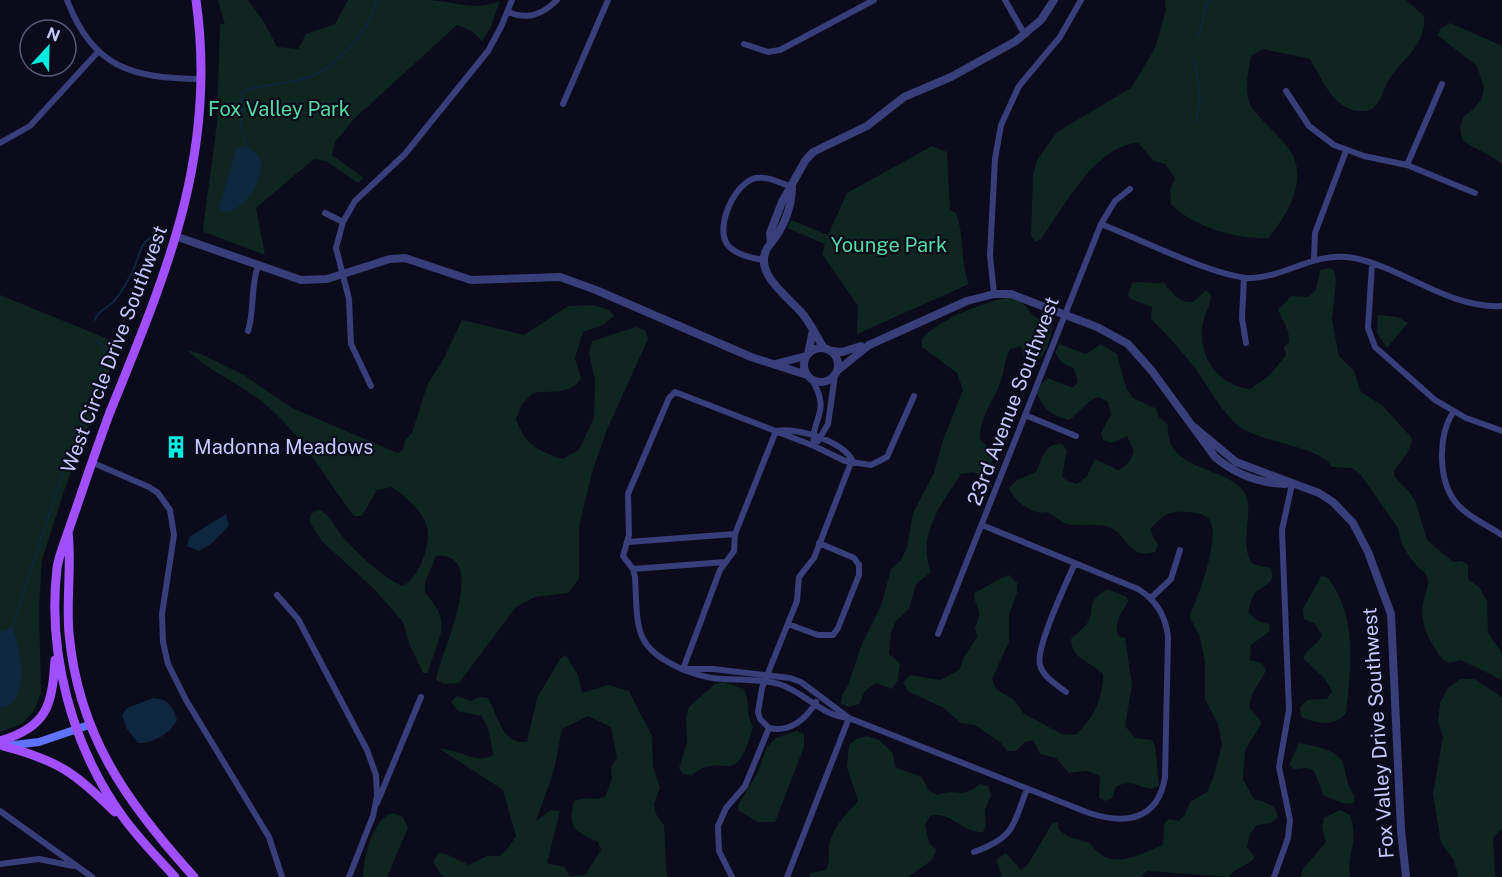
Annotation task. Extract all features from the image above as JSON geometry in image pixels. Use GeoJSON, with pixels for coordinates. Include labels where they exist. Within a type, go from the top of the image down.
{"type":"FeatureCollection","features":[{"type":"Feature","properties":{"kind":"main road","name":"West Circle Drive Southwest"},"geometry":{"type":"LineString","coordinates":[[133,830],[103,786],[77,729],[67,695],[57,643],[57,567],[91,462],[178,237],[191,180],[201,79],[196,0]]}},
{"type":"Feature","properties":{"kind":"main road","name":"West Circle Drive Southwest"},"geometry":{"type":"LineString","coordinates":[[68,531],[70,641],[76,680],[89,725],[121,788],[148,825],[194,877]]}},
{"type":"Feature","properties":{"kind":"main road"},"geometry":{"type":"LineString","coordinates":[[1,744],[26,732],[47,710],[53,689],[57,643]]}},
{"type":"Feature","properties":{"kind":"main road"},"geometry":{"type":"LineString","coordinates":[[1,744],[39,742],[89,725]]}},
{"type":"Feature","properties":{"kind":"main road"},"geometry":{"type":"LineString","coordinates":[[1,744],[44,757],[63,767],[83,782],[133,830],[175,877]]}},
{"type":"Feature","properties":{"kind":"street"},"geometry":{"type":"LineString","coordinates":[[67,0],[82,34],[98,52],[115,64],[138,74],[201,79]]}},
{"type":"Feature","properties":{"kind":"street"},"geometry":{"type":"LineString","coordinates":[[371,386],[351,344],[350,306],[336,248],[343,222],[355,201],[405,154],[493,44],[512,0]]}},
{"type":"Feature","properties":{"kind":"street"},"geometry":{"type":"LineString","coordinates":[[508,12],[531,16],[547,9],[557,0]]}},
{"type":"Feature","properties":{"kind":"street"},"geometry":{"type":"LineString","coordinates":[[563,104],[608,0]]}},
{"type":"Feature","properties":{"kind":"street"},"geometry":{"type":"LineString","coordinates":[[744,44],[768,52],[780,50],[874,0]]}},
{"type":"Feature","properties":{"kind":"street"},"geometry":{"type":"LineString","coordinates":[[1005,0],[1025,35]]}},
{"type":"Feature","properties":{"kind":"street"},"geometry":{"type":"LineString","coordinates":[[814,446],[828,424],[838,360],[801,312],[768,276],[764,260],[771,243],[769,237],[776,218],[805,161],[818,149],[867,126],[904,98],[951,77],[1025,35],[1041,20],[1054,0]]}},
{"type":"Feature","properties":{"kind":"street"},"geometry":{"type":"LineString","coordinates":[[994,294],[990,255],[995,159],[1001,125],[1019,86],[1060,37],[1081,0]]}},
{"type":"Feature","properties":{"kind":"street"},"geometry":{"type":"LineString","coordinates":[[0,143],[30,126],[98,52]]}},
{"type":"Feature","properties":{"kind":"street"},"geometry":{"type":"LineString","coordinates":[[1407,165],[1442,84]]}},
{"type":"Feature","properties":{"kind":"street"},"geometry":{"type":"LineString","coordinates":[[1286,91],[1316,132],[1346,151],[1407,165],[1475,193]]}},
{"type":"Feature","properties":{"kind":"street"},"geometry":{"type":"LineString","coordinates":[[1314,259],[1312,246],[1315,233],[1346,151]]}},
{"type":"Feature","properties":{"kind":"street"},"geometry":{"type":"LineString","coordinates":[[764,260],[746,257],[727,244],[723,232],[725,220],[736,194],[751,180],[764,178],[792,188]]}},
{"type":"Feature","properties":{"kind":"street","name":"23rd Avenue Southwest"},"geometry":{"type":"LineString","coordinates":[[938,633],[1101,224],[1115,201],[1130,189]]}},
{"type":"Feature","properties":{"kind":"street"},"geometry":{"type":"LineString","coordinates":[[325,213],[343,222]]}},
{"type":"Feature","properties":{"kind":"street"},"geometry":{"type":"LineString","coordinates":[[1101,224],[1200,264],[1244,278],[1273,274],[1314,259],[1341,257],[1372,264],[1452,296],[1484,305],[1502,306]]}},
{"type":"Feature","properties":{"kind":"street"},"geometry":{"type":"LineString","coordinates":[[178,237],[258,266],[309,281],[405,258],[471,280],[560,277],[821,382],[836,373]]}},
{"type":"Feature","properties":{"kind":"street"},"geometry":{"type":"LineString","coordinates":[[1372,264],[1368,333],[1372,342],[1422,391],[1453,412],[1502,431]]}},
{"type":"Feature","properties":{"kind":"street"},"geometry":{"type":"LineString","coordinates":[[248,331],[253,311],[251,285],[258,266]]}},
{"type":"Feature","properties":{"kind":"street"},"geometry":{"type":"LineString","coordinates":[[1244,278],[1242,318],[1246,343]]}},
{"type":"Feature","properties":{"kind":"street","name":"Fox Valley Drive Southwest"},"geometry":{"type":"LineString","coordinates":[[828,349],[842,352],[868,345],[967,301],[994,294],[1015,295],[1108,332],[1128,344],[1194,427],[1236,462],[1326,497],[1347,515],[1368,552],[1389,608],[1401,830],[1406,877]]}},
{"type":"Feature","properties":{"kind":"street"},"geometry":{"type":"LineString","coordinates":[[813,330],[804,366],[821,399],[819,421],[812,435],[814,446]]}},
{"type":"Feature","properties":{"kind":"street","name":"Fox Valley Drive Southwest"},"geometry":{"type":"LineString","coordinates":[[836,373],[868,345]]}},
{"type":"Feature","properties":{"kind":"street"},"geometry":{"type":"LineString","coordinates":[[773,364],[807,355],[812,350],[828,349]]}},
{"type":"Feature","properties":{"kind":"street"},"geometry":{"type":"LineString","coordinates":[[849,718],[837,717],[814,705],[794,690],[764,681],[705,677],[659,659],[643,639],[638,620],[633,569],[623,556],[628,542],[628,494],[672,393],[681,393],[814,446],[845,461],[852,460],[871,465],[887,457],[914,396]]}},
{"type":"Feature","properties":{"kind":"street"},"geometry":{"type":"LineString","coordinates":[[1453,412],[1442,441],[1446,478],[1453,497],[1468,514],[1502,535]]}},
{"type":"Feature","properties":{"kind":"street"},"geometry":{"type":"LineString","coordinates":[[1025,415],[1076,436]]}},
{"type":"Feature","properties":{"kind":"street"},"geometry":{"type":"LineString","coordinates":[[776,431],[787,429],[820,438],[848,453],[852,460]]}},
{"type":"Feature","properties":{"kind":"street"},"geometry":{"type":"LineString","coordinates":[[683,669],[725,562],[734,550],[735,534],[776,431]]}},
{"type":"Feature","properties":{"kind":"street"},"geometry":{"type":"LineString","coordinates":[[818,696],[814,705],[790,728],[769,728],[760,719],[758,712],[764,681],[797,601],[799,577],[813,558],[852,460]]}},
{"type":"Feature","properties":{"kind":"street"},"geometry":{"type":"LineString","coordinates":[[91,462],[149,487],[158,493],[170,510],[174,535],[162,614],[163,642],[168,664],[186,700],[269,837],[282,877]]}},
{"type":"Feature","properties":{"kind":"street"},"geometry":{"type":"LineString","coordinates":[[1274,877],[1290,829],[1289,811],[1279,767],[1288,710],[1282,530],[1292,484]]}},
{"type":"Feature","properties":{"kind":"street"},"geometry":{"type":"LineString","coordinates":[[683,669],[780,675],[801,682],[849,718],[1096,816],[1124,819],[1150,810],[1159,798],[1164,783],[1168,637],[1163,615],[1151,598],[1130,585],[982,525]]}},
{"type":"Feature","properties":{"kind":"street"},"geometry":{"type":"LineString","coordinates":[[628,542],[735,534]]}},
{"type":"Feature","properties":{"kind":"street"},"geometry":{"type":"LineString","coordinates":[[788,624],[823,637],[833,635],[859,575],[860,565],[854,558],[819,543]]}},
{"type":"Feature","properties":{"kind":"street"},"geometry":{"type":"LineString","coordinates":[[1151,598],[1171,579],[1180,550]]}},
{"type":"Feature","properties":{"kind":"street"},"geometry":{"type":"LineString","coordinates":[[633,569],[725,562]]}},
{"type":"Feature","properties":{"kind":"street"},"geometry":{"type":"LineString","coordinates":[[1066,692],[1044,673],[1039,659],[1043,642],[1075,563]]}},
{"type":"Feature","properties":{"kind":"street"},"geometry":{"type":"LineString","coordinates":[[277,596],[290,607],[298,619],[367,750],[377,785],[375,806]]}},
{"type":"Feature","properties":{"kind":"street"},"geometry":{"type":"LineString","coordinates":[[349,877],[375,806],[421,697]]}},
{"type":"Feature","properties":{"kind":"street"},"geometry":{"type":"LineString","coordinates":[[787,877],[849,718]]}},
{"type":"Feature","properties":{"kind":"street"},"geometry":{"type":"LineString","coordinates":[[732,877],[719,851],[716,835],[718,826],[726,808],[745,786],[769,728]]}},
{"type":"Feature","properties":{"kind":"street"},"geometry":{"type":"LineString","coordinates":[[974,852],[995,845],[1008,835],[1027,789]]}},
{"type":"Feature","properties":{"kind":"street"},"geometry":{"type":"LineString","coordinates":[[0,811],[92,877]]}},
{"type":"Feature","properties":{"kind":"street"},"geometry":{"type":"LineString","coordinates":[[0,864],[39,859],[79,868]]}},
{"type":"Feature","properties":{"kind":"green space","name":"Fox Valley Park"},"geometry":{"type":"Polygon","coordinates":[[[218,0],[248,0],[264,22],[277,47],[298,49],[306,34],[335,24],[348,0],[428,0],[472,6],[500,1],[490,29],[482,41],[472,31],[457,25],[355,118],[335,142],[332,155],[364,178],[358,183],[326,161],[314,159],[256,208],[265,255],[204,232],[203,229],[217,123],[220,23],[225,25],[218,0]]]}},
{"type":"Feature","properties":{"kind":"green space"},"geometry":{"type":"Polygon","coordinates":[[[1165,0],[1406,0],[1424,16],[1424,26],[1413,50],[1390,78],[1377,103],[1367,111],[1349,109],[1335,99],[1310,59],[1263,49],[1251,56],[1247,94],[1251,106],[1285,144],[1293,155],[1297,167],[1295,192],[1290,205],[1268,238],[1229,234],[1203,225],[1180,212],[1171,204],[1170,190],[1175,178],[1165,164],[1154,161],[1138,143],[1122,146],[1094,166],[1041,239],[1035,242],[1031,235],[1033,176],[1037,160],[1057,132],[1131,88],[1155,48],[1166,10],[1165,0]]]}},
{"type":"Feature","properties":{"kind":"green space"},"geometry":{"type":"Polygon","coordinates":[[[1450,23],[1502,46],[1502,164],[1462,140],[1460,127],[1464,116],[1474,109],[1482,98],[1484,88],[1477,66],[1437,35],[1441,28],[1450,23]]]}},
{"type":"Feature","properties":{"kind":"green space","name":"Younge Park"},"geometry":{"type":"Polygon","coordinates":[[[932,146],[947,152],[950,210],[956,213],[959,222],[964,267],[969,284],[857,334],[858,306],[822,254],[825,244],[787,228],[791,220],[828,235],[847,193],[932,146]]]}},
{"type":"Feature","properties":{"kind":"green space"},"geometry":{"type":"Polygon","coordinates":[[[1329,268],[1334,270],[1336,280],[1332,320],[1339,356],[1354,371],[1361,392],[1382,405],[1412,438],[1408,452],[1394,471],[1395,477],[1416,503],[1427,540],[1453,562],[1462,561],[1468,565],[1468,579],[1480,588],[1487,601],[1488,633],[1502,653],[1502,680],[1461,660],[1446,662],[1443,660],[1428,637],[1423,617],[1422,607],[1428,579],[1410,557],[1402,543],[1398,528],[1360,474],[1352,468],[1332,467],[1316,454],[1262,437],[1240,427],[1221,407],[1195,368],[1151,319],[1152,307],[1131,299],[1128,295],[1132,283],[1136,282],[1163,282],[1176,296],[1188,302],[1193,302],[1206,290],[1211,294],[1202,325],[1202,341],[1208,361],[1221,377],[1230,383],[1250,389],[1270,375],[1286,355],[1284,347],[1289,342],[1288,331],[1278,310],[1291,296],[1308,297],[1316,290],[1320,270],[1329,268]]]}},
{"type":"Feature","properties":{"kind":"green space"},"geometry":{"type":"Polygon","coordinates":[[[0,295],[120,344],[65,488],[42,560],[39,607],[41,693],[34,711],[22,724],[0,732],[0,295]]]}},
{"type":"Feature","properties":{"kind":"green space"},"geometry":{"type":"Polygon","coordinates":[[[1010,297],[1021,302],[1035,317],[1050,326],[1052,329],[1047,348],[1035,362],[1024,359],[1021,346],[1010,349],[1001,381],[982,423],[980,439],[988,448],[993,460],[989,470],[981,475],[973,472],[961,474],[933,520],[927,545],[927,558],[931,572],[916,584],[909,609],[896,621],[891,632],[889,654],[900,663],[898,680],[892,689],[876,683],[865,691],[859,704],[849,707],[841,704],[842,695],[848,685],[862,644],[881,606],[891,569],[900,561],[907,548],[913,513],[934,473],[943,440],[963,390],[957,373],[922,347],[922,338],[942,323],[963,312],[1010,297]]]}},
{"type":"Feature","properties":{"kind":"green space"},"geometry":{"type":"Polygon","coordinates":[[[594,305],[609,310],[614,316],[603,325],[583,332],[575,358],[581,378],[577,384],[566,390],[533,393],[522,404],[516,419],[528,441],[545,452],[562,459],[579,450],[594,418],[595,380],[589,353],[592,341],[636,327],[645,330],[648,339],[606,432],[592,473],[579,527],[579,579],[568,593],[535,597],[516,607],[459,683],[445,684],[436,680],[458,607],[461,587],[460,570],[452,559],[436,556],[425,583],[425,593],[434,604],[442,623],[428,673],[423,673],[409,643],[403,622],[374,589],[322,541],[309,521],[311,514],[318,509],[329,518],[363,558],[386,577],[402,586],[414,576],[419,568],[428,540],[426,524],[416,508],[392,487],[377,490],[362,516],[354,516],[302,444],[279,417],[266,405],[205,365],[187,350],[201,354],[244,375],[292,408],[398,453],[403,450],[405,440],[412,433],[428,383],[442,362],[462,320],[524,335],[568,306],[594,305]]]}},
{"type":"Feature","properties":{"kind":"green space"},"geometry":{"type":"Polygon","coordinates":[[[1378,315],[1398,317],[1408,323],[1387,348],[1377,333],[1378,315]]]}},
{"type":"Feature","properties":{"kind":"green space"},"geometry":{"type":"Polygon","coordinates":[[[1059,344],[1086,354],[1101,344],[1117,354],[1126,388],[1133,398],[1157,409],[1158,416],[1168,425],[1169,439],[1175,450],[1194,464],[1229,479],[1245,494],[1248,503],[1246,545],[1248,555],[1253,564],[1271,568],[1272,579],[1253,596],[1248,612],[1258,621],[1269,624],[1270,631],[1251,645],[1250,660],[1262,663],[1266,671],[1252,694],[1249,707],[1262,723],[1245,750],[1243,779],[1254,799],[1272,806],[1278,817],[1271,823],[1257,825],[1250,834],[1247,847],[1255,857],[1229,877],[1147,871],[1141,877],[1002,877],[996,860],[1006,853],[1021,870],[1027,866],[1053,822],[1058,823],[1059,830],[1069,837],[1090,843],[1098,852],[1115,859],[1134,857],[1163,845],[1164,824],[1168,819],[1179,821],[1190,802],[1207,792],[1214,776],[1222,745],[1218,724],[1205,699],[1205,663],[1200,637],[1189,616],[1203,581],[1211,551],[1212,526],[1208,518],[1188,512],[1165,515],[1150,530],[1158,545],[1155,552],[1140,553],[1108,527],[1067,524],[1047,512],[1030,510],[1020,503],[1009,488],[1017,480],[1036,472],[1045,452],[1056,444],[1062,444],[1067,450],[1062,477],[1077,484],[1087,476],[1095,459],[1118,470],[1126,465],[1133,455],[1134,451],[1127,436],[1112,443],[1103,440],[1101,433],[1111,414],[1108,402],[1098,397],[1093,399],[1069,420],[1054,414],[1043,405],[1037,394],[1041,384],[1048,378],[1073,388],[1078,382],[1074,369],[1061,362],[1055,352],[1059,344]]]}},
{"type":"Feature","properties":{"kind":"green space"},"geometry":{"type":"Polygon","coordinates":[[[1009,575],[1017,583],[1017,593],[1009,614],[1009,642],[992,679],[996,689],[1014,700],[1024,714],[1062,734],[1075,735],[1082,729],[1096,708],[1103,683],[1103,674],[1078,656],[1071,639],[1086,625],[1093,603],[1100,594],[1107,589],[1127,597],[1128,602],[1117,627],[1118,636],[1125,638],[1132,685],[1125,726],[1135,738],[1152,740],[1155,746],[1159,786],[1151,789],[1133,784],[1121,785],[1116,787],[1112,798],[1105,801],[1099,797],[1100,776],[1087,771],[1069,773],[1056,758],[1040,754],[1033,740],[1025,742],[1016,751],[1007,751],[1001,743],[975,725],[961,723],[944,708],[909,692],[903,683],[910,675],[940,680],[959,670],[964,657],[977,637],[975,627],[979,612],[974,593],[1009,575]]]}},
{"type":"Feature","properties":{"kind":"green space"},"geometry":{"type":"Polygon","coordinates":[[[1321,576],[1327,577],[1337,592],[1344,608],[1350,642],[1350,678],[1346,713],[1336,721],[1325,723],[1301,717],[1300,707],[1307,700],[1327,699],[1332,691],[1325,679],[1303,658],[1322,635],[1315,624],[1304,619],[1303,609],[1321,576]]]}},
{"type":"Feature","properties":{"kind":"green space"},"geometry":{"type":"Polygon","coordinates":[[[566,655],[578,675],[582,693],[608,685],[629,691],[652,736],[653,767],[660,787],[654,804],[656,814],[664,825],[667,877],[443,877],[433,862],[438,853],[446,854],[469,865],[487,856],[499,856],[506,851],[516,836],[503,790],[440,749],[480,758],[493,755],[489,731],[482,716],[458,711],[451,702],[457,696],[471,701],[480,697],[488,698],[506,734],[511,739],[527,742],[537,698],[560,659],[566,655]],[[588,716],[562,729],[554,770],[536,821],[551,810],[560,811],[547,863],[564,867],[570,876],[585,875],[601,850],[598,842],[578,832],[575,828],[572,823],[572,810],[574,801],[605,797],[612,779],[611,767],[617,758],[611,727],[588,716]]]}},
{"type":"Feature","properties":{"kind":"green space"},"geometry":{"type":"Polygon","coordinates":[[[1460,679],[1474,679],[1502,697],[1502,828],[1493,838],[1495,877],[1458,877],[1454,860],[1441,843],[1433,794],[1443,737],[1438,721],[1440,703],[1448,688],[1460,679]]]}},
{"type":"Feature","properties":{"kind":"green space"},"geometry":{"type":"Polygon","coordinates":[[[723,682],[744,689],[746,694],[749,717],[753,726],[746,747],[740,759],[734,764],[702,768],[691,776],[683,774],[679,768],[687,743],[686,717],[689,707],[715,684],[723,682]]]}},
{"type":"Feature","properties":{"kind":"green space"},"geometry":{"type":"Polygon","coordinates":[[[797,731],[804,734],[804,747],[775,822],[758,822],[739,811],[738,805],[757,774],[767,747],[776,738],[797,731]]]}},
{"type":"Feature","properties":{"kind":"green space"},"geometry":{"type":"Polygon","coordinates":[[[867,736],[879,740],[893,753],[895,767],[922,777],[929,791],[938,795],[968,792],[980,784],[988,786],[991,795],[985,810],[986,826],[983,832],[976,832],[944,816],[930,816],[925,825],[929,843],[936,850],[932,860],[908,877],[809,877],[811,873],[826,870],[833,833],[858,801],[847,767],[849,745],[856,739],[867,736]]]}},
{"type":"Feature","properties":{"kind":"green space"},"geometry":{"type":"Polygon","coordinates":[[[1299,743],[1322,748],[1339,757],[1355,797],[1354,803],[1346,804],[1324,796],[1314,771],[1306,768],[1294,769],[1289,765],[1299,743]]]}},
{"type":"Feature","properties":{"kind":"green space"},"geometry":{"type":"Polygon","coordinates":[[[1340,810],[1350,815],[1353,824],[1350,877],[1301,877],[1303,869],[1326,842],[1322,827],[1324,818],[1340,810]]]}},
{"type":"Feature","properties":{"kind":"green space"},"geometry":{"type":"Polygon","coordinates":[[[393,813],[403,817],[408,828],[387,877],[363,877],[370,840],[380,822],[393,813]]]}},
{"type":"Feature","properties":{"kind":"water"},"geometry":{"type":"Polygon","coordinates":[[[247,146],[257,154],[261,163],[261,172],[257,182],[252,192],[237,208],[228,212],[220,211],[219,207],[237,147],[247,146]]]}},
{"type":"Feature","properties":{"kind":"water"},"geometry":{"type":"Polygon","coordinates":[[[226,514],[229,526],[211,544],[199,551],[187,546],[189,537],[226,514]]]}},
{"type":"Feature","properties":{"kind":"water"},"geometry":{"type":"Polygon","coordinates":[[[12,628],[21,661],[20,687],[17,697],[10,705],[0,708],[0,631],[12,628]]]}},
{"type":"Feature","properties":{"kind":"water"},"geometry":{"type":"Polygon","coordinates":[[[153,698],[169,704],[177,720],[161,737],[150,742],[138,743],[127,729],[122,715],[127,708],[153,698]]]}},
{"type":"Feature","properties":{"kind":"waterway"},"geometry":{"type":"LineString","coordinates":[[247,146],[241,127],[241,93],[255,87],[292,82],[319,73],[341,56],[360,36],[377,0]]}},
{"type":"Feature","properties":{"kind":"waterway"},"geometry":{"type":"LineString","coordinates":[[1199,36],[1206,6],[1210,0]]}},
{"type":"Feature","properties":{"kind":"waterway"},"geometry":{"type":"LineString","coordinates":[[1195,61],[1200,100],[1196,121]]}},
{"type":"Feature","properties":{"kind":"waterway"},"geometry":{"type":"LineString","coordinates":[[95,320],[120,293],[132,273],[142,247],[155,235]]}},
{"type":"Feature","properties":{"kind":"waterway"},"geometry":{"type":"LineString","coordinates":[[76,439],[106,354],[97,340]]}},
{"type":"Feature","properties":{"kind":"waterway"},"geometry":{"type":"LineString","coordinates":[[12,628],[64,468]]}},
{"type":"Feature","properties":{"kind":"place","name":"Madonna Meadows"},"geometry":{"type":"Point","coordinates":[176,447]}}]}
